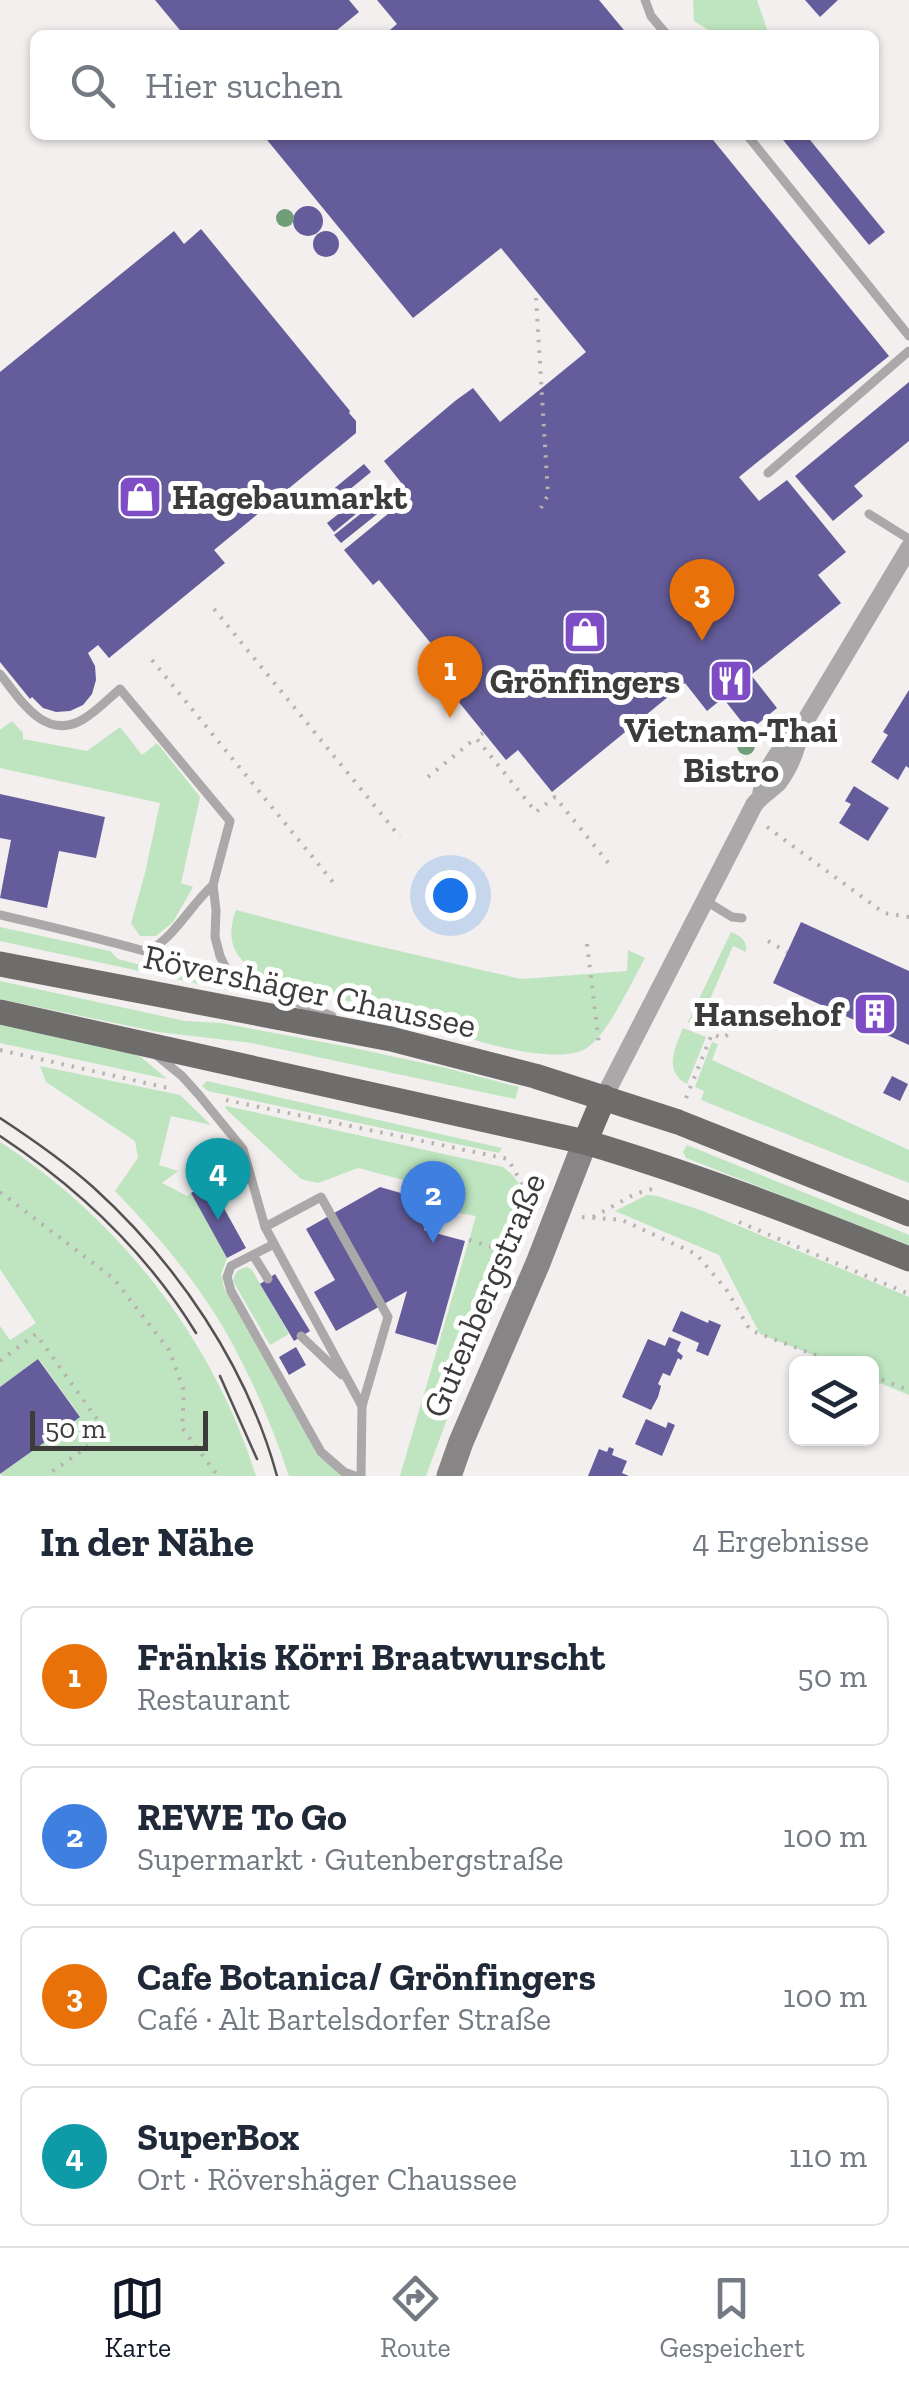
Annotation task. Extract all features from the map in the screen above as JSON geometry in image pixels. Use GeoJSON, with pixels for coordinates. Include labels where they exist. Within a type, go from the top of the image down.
{"type":"FeatureCollection","features":[{"type":"Feature","properties":{"kind":"main road","name":"Rövershäger Chaussee"},"geometry":{"type":"LineString","coordinates":[[0,964],[391,1038],[535,1076],[678,1122],[909,1214]]}},
{"type":"Feature","properties":{"kind":"main road"},"geometry":{"type":"LineString","coordinates":[[0,1012],[586,1142],[795,1212],[909,1258]]}},
{"type":"Feature","properties":{"kind":"main road"},"geometry":{"type":"LineString","coordinates":[[586,1142],[604,1097]]}},
{"type":"Feature","properties":{"kind":"street"},"geometry":{"type":"LineString","coordinates":[[604,1097],[749,816],[796,752],[800,730],[909,548]]}},
{"type":"Feature","properties":{"kind":"street","name":"Gutenbergstraße"},"geometry":{"type":"LineString","coordinates":[[448,1476],[586,1142]]}},
{"type":"Feature","properties":{"kind":"lane"},"geometry":{"type":"LineString","coordinates":[[645,0],[662,30]]}},
{"type":"Feature","properties":{"kind":"lane"},"geometry":{"type":"LineString","coordinates":[[751,140],[909,336]]}},
{"type":"Feature","properties":{"kind":"lane"},"geometry":{"type":"LineString","coordinates":[[768,472],[909,351]]}},
{"type":"Feature","properties":{"kind":"lane"},"geometry":{"type":"LineString","coordinates":[[869,514],[909,539]]}},
{"type":"Feature","properties":{"kind":"lane"},"geometry":{"type":"LineString","coordinates":[[0,674],[28,710],[41,721],[56,726],[84,719],[120,688],[230,820],[213,884],[215,936],[230,977]]}},
{"type":"Feature","properties":{"kind":"lane"},"geometry":{"type":"LineString","coordinates":[[148,952],[167,940],[195,901],[213,884]]}},
{"type":"Feature","properties":{"kind":"lane"},"geometry":{"type":"LineString","coordinates":[[706,901],[742,918]]}},
{"type":"Feature","properties":{"kind":"lane"},"geometry":{"type":"LineString","coordinates":[[0,915],[230,977],[391,1038]]}},
{"type":"Feature","properties":{"kind":"lane"},"geometry":{"type":"LineString","coordinates":[[142,1042],[182,1076],[243,1149],[265,1227],[362,1406]]}},
{"type":"Feature","properties":{"kind":"lane"},"geometry":{"type":"LineString","coordinates":[[265,1227],[321,1197],[388,1317],[362,1406],[358,1476],[344,1472],[321,1452],[231,1290],[227,1277],[232,1266],[274,1244]]}},
{"type":"Feature","properties":{"kind":"lane"},"geometry":{"type":"LineString","coordinates":[[253,1255],[268,1279]]}},
{"type":"Feature","properties":{"kind":"lane"},"geometry":{"type":"LineString","coordinates":[[301,1336],[347,1380]]}},
{"type":"Feature","properties":{"kind":"path"},"geometry":{"type":"LineString","coordinates":[[536,298],[548,495],[541,508]]}},
{"type":"Feature","properties":{"kind":"path"},"geometry":{"type":"LineString","coordinates":[[214,609],[400,837]]}},
{"type":"Feature","properties":{"kind":"path"},"geometry":{"type":"LineString","coordinates":[[152,660],[337,888]]}},
{"type":"Feature","properties":{"kind":"path"},"geometry":{"type":"LineString","coordinates":[[428,777],[483,733]]}},
{"type":"Feature","properties":{"kind":"path"},"geometry":{"type":"LineString","coordinates":[[476,738],[536,812],[554,797],[610,865]]}},
{"type":"Feature","properties":{"kind":"path"},"geometry":{"type":"LineString","coordinates":[[749,816],[884,913],[909,918]]}},
{"type":"Feature","properties":{"kind":"path"},"geometry":{"type":"LineString","coordinates":[[768,941],[787,952]]}},
{"type":"Feature","properties":{"kind":"path"},"geometry":{"type":"LineString","coordinates":[[587,944],[599,1044]]}},
{"type":"Feature","properties":{"kind":"path"},"geometry":{"type":"LineString","coordinates":[[688,1092],[712,1034],[722,1038],[734,1030]]}},
{"type":"Feature","properties":{"kind":"path"},"geometry":{"type":"LineString","coordinates":[[0,1050],[508,1159],[532,1202]]}},
{"type":"Feature","properties":{"kind":"path"},"geometry":{"type":"LineString","coordinates":[[655,1188],[635,1194],[589,1220],[622,1220],[696,1254],[726,1289],[750,1330],[818,1356]]}},
{"type":"Feature","properties":{"kind":"path"},"geometry":{"type":"LineString","coordinates":[[0,1192],[114,1279],[158,1336],[168,1350],[184,1391],[182,1428],[218,1476]]}},
{"type":"Feature","properties":{"kind":"path"},"geometry":{"type":"LineString","coordinates":[[739,1222],[909,1294]]}},
{"type":"Feature","properties":{"kind":"path"},"geometry":{"type":"LineString","coordinates":[[469,1240],[538,1263]]}},
{"type":"Feature","properties":{"kind":"path"},"geometry":{"type":"LineString","coordinates":[[0,1360],[36,1334],[107,1433],[46,1476]]}},
{"type":"Feature","properties":{"kind":"path"},"geometry":{"type":"LineString","coordinates":[[879,1379],[909,1390]]}},
{"type":"Feature","properties":{"kind":"green space"},"geometry":{"type":"Polygon","coordinates":[[[693,0],[757,0],[767,30],[708,30],[694,21],[693,0]]]}},
{"type":"Feature","properties":{"kind":"green space"},"geometry":{"type":"Polygon","coordinates":[[[12,721],[23,733],[23,739],[87,751],[120,727],[142,755],[157,743],[200,797],[181,883],[193,887],[173,922],[156,936],[140,936],[131,923],[160,803],[0,768],[0,730],[12,721]]]}},
{"type":"Feature","properties":{"kind":"green space"},"geometry":{"type":"Polygon","coordinates":[[[236,910],[521,979],[627,971],[628,950],[645,958],[611,1019],[587,1048],[555,1055],[535,1053],[491,1044],[409,1015],[275,981],[238,955],[231,936],[236,910]]]}},
{"type":"Feature","properties":{"kind":"green space"},"geometry":{"type":"Polygon","coordinates":[[[0,927],[110,951],[118,959],[152,968],[160,963],[198,972],[248,990],[246,994],[0,941],[0,927]]]}},
{"type":"Feature","properties":{"kind":"green space"},"geometry":{"type":"Polygon","coordinates":[[[731,932],[743,939],[746,952],[733,946],[698,1027],[688,1022],[731,932]]]}},
{"type":"Feature","properties":{"kind":"green space"},"geometry":{"type":"Polygon","coordinates":[[[0,981],[185,1021],[221,1023],[349,1047],[519,1087],[515,1099],[252,1043],[158,1032],[0,999],[0,981]]]}},
{"type":"Feature","properties":{"kind":"green space"},"geometry":{"type":"Polygon","coordinates":[[[0,1025],[127,1052],[141,1057],[167,1079],[0,1043],[0,1025]]]}},
{"type":"Feature","properties":{"kind":"green space"},"geometry":{"type":"Polygon","coordinates":[[[683,1028],[706,1037],[687,1084],[673,1066],[683,1028]]]}},
{"type":"Feature","properties":{"kind":"green space"},"geometry":{"type":"Polygon","coordinates":[[[712,1042],[718,1044],[712,1060],[909,1150],[909,1183],[701,1100],[704,1091],[695,1087],[712,1042]]]}},
{"type":"Feature","properties":{"kind":"green space"},"geometry":{"type":"Polygon","coordinates":[[[40,1066],[180,1095],[211,1125],[171,1116],[159,1165],[178,1171],[162,1183],[187,1196],[191,1193],[227,1258],[221,1274],[224,1288],[318,1456],[344,1476],[289,1476],[251,1381],[215,1314],[171,1253],[115,1191],[138,1158],[135,1141],[46,1082],[40,1066]]]}},
{"type":"Feature","properties":{"kind":"green space"},"geometry":{"type":"Polygon","coordinates":[[[207,1081],[502,1148],[499,1153],[208,1091],[202,1086],[207,1081]]]}},
{"type":"Feature","properties":{"kind":"green space"},"geometry":{"type":"Polygon","coordinates":[[[226,1106],[503,1167],[518,1183],[523,1200],[513,1240],[426,1476],[400,1476],[476,1216],[435,1202],[427,1186],[358,1168],[318,1183],[301,1179],[226,1106]]]}},
{"type":"Feature","properties":{"kind":"green space"},"geometry":{"type":"Polygon","coordinates":[[[0,1142],[85,1208],[157,1287],[215,1377],[256,1476],[1,1476],[80,1416],[39,1359],[0,1387],[0,1326],[10,1340],[36,1323],[0,1269],[0,1142]]]}},
{"type":"Feature","properties":{"kind":"green space"},"geometry":{"type":"Polygon","coordinates":[[[687,1145],[909,1235],[909,1245],[686,1158],[683,1152],[687,1145]]]}},
{"type":"Feature","properties":{"kind":"green space"},"geometry":{"type":"Polygon","coordinates":[[[647,1195],[657,1196],[703,1211],[909,1297],[909,1395],[879,1383],[879,1356],[815,1356],[760,1334],[719,1255],[615,1211],[647,1195]]]}},
{"type":"Feature","properties":{"kind":"green space"},"geometry":{"type":"Polygon","coordinates":[[[247,1267],[289,1334],[270,1345],[233,1281],[237,1271],[247,1267]]]}},
{"type":"Feature","properties":{"kind":"building"},"geometry":{"type":"Polygon","coordinates":[[[155,0],[349,0],[359,12],[337,30],[180,30],[155,0]]]}},
{"type":"Feature","properties":{"kind":"building"},"geometry":{"type":"Polygon","coordinates":[[[377,0],[599,0],[624,30],[390,30],[397,24],[377,0]]]}},
{"type":"Feature","properties":{"kind":"building"},"geometry":{"type":"Polygon","coordinates":[[[805,0],[838,0],[820,17],[805,0]]]}},
{"type":"Feature","properties":{"kind":"building"},"geometry":{"type":"Polygon","coordinates":[[[267,140],[713,140],[889,356],[739,477],[759,501],[787,480],[846,552],[818,575],[841,603],[751,675],[777,708],[749,731],[723,698],[707,711],[685,683],[552,792],[518,750],[506,760],[458,701],[470,691],[379,580],[373,585],[344,550],[411,495],[384,461],[455,401],[473,388],[500,422],[586,352],[501,248],[413,318],[267,140]]]}},
{"type":"Feature","properties":{"kind":"building"},"geometry":{"type":"Polygon","coordinates":[[[783,140],[810,140],[885,232],[869,245],[783,140]]]}},
{"type":"Feature","properties":{"kind":"building"},"geometry":{"type":"Polygon","coordinates":[[[308,206],[322,215],[323,221],[314,235],[308,236],[294,227],[293,221],[302,207],[308,206]]]}},
{"type":"Feature","properties":{"kind":"building","name":"Hagebaumarkt"},"geometry":{"type":"Polygon","coordinates":[[[201,229],[350,411],[356,421],[356,433],[214,550],[225,563],[109,658],[98,645],[88,653],[95,666],[96,680],[83,705],[70,711],[43,708],[30,699],[0,662],[0,372],[174,231],[184,244],[201,229]]]}},
{"type":"Feature","properties":{"kind":"building"},"geometry":{"type":"Polygon","coordinates":[[[326,231],[335,235],[339,244],[335,253],[326,257],[317,253],[313,244],[317,235],[326,231]]]}},
{"type":"Feature","properties":{"kind":"building"},"geometry":{"type":"Polygon","coordinates":[[[909,382],[909,441],[854,486],[863,496],[833,521],[795,476],[909,382]]]}},
{"type":"Feature","properties":{"kind":"building"},"geometry":{"type":"Polygon","coordinates":[[[364,464],[371,472],[321,513],[314,505],[364,464]]]}},
{"type":"Feature","properties":{"kind":"building"},"geometry":{"type":"Polygon","coordinates":[[[371,488],[378,496],[334,532],[327,523],[371,488]]]}},
{"type":"Feature","properties":{"kind":"building"},"geometry":{"type":"Polygon","coordinates":[[[379,499],[386,507],[341,543],[334,535],[379,499]]]}},
{"type":"Feature","properties":{"kind":"building"},"geometry":{"type":"Polygon","coordinates":[[[909,690],[909,768],[906,766],[898,780],[871,762],[888,735],[883,732],[909,690]]]}},
{"type":"Feature","properties":{"kind":"building"},"geometry":{"type":"Polygon","coordinates":[[[854,786],[889,808],[868,841],[839,823],[851,804],[845,801],[854,786]]]}},
{"type":"Feature","properties":{"kind":"building"},"geometry":{"type":"Polygon","coordinates":[[[0,794],[105,817],[96,858],[59,851],[47,908],[0,898],[11,840],[0,838],[0,794]]]}},
{"type":"Feature","properties":{"kind":"building","name":"Hansehof"},"geometry":{"type":"Polygon","coordinates":[[[801,922],[909,971],[909,1045],[773,983],[801,922]]]}},
{"type":"Feature","properties":{"kind":"building"},"geometry":{"type":"Polygon","coordinates":[[[892,1076],[908,1084],[900,1101],[883,1093],[892,1076]]]}},
{"type":"Feature","properties":{"kind":"building"},"geometry":{"type":"Polygon","coordinates":[[[210,1183],[246,1248],[227,1258],[191,1193],[210,1183]]]}},
{"type":"Feature","properties":{"kind":"building"},"geometry":{"type":"Polygon","coordinates":[[[380,1187],[432,1202],[424,1230],[465,1241],[436,1345],[395,1333],[407,1291],[336,1331],[314,1292],[335,1280],[306,1229],[380,1187]]]}},
{"type":"Feature","properties":{"kind":"building"},"geometry":{"type":"Polygon","coordinates":[[[275,1274],[310,1331],[294,1341],[260,1284],[275,1274]]]}},
{"type":"Feature","properties":{"kind":"building"},"geometry":{"type":"Polygon","coordinates":[[[681,1311],[721,1325],[708,1356],[696,1351],[699,1343],[672,1331],[681,1311]]]}},
{"type":"Feature","properties":{"kind":"building"},"geometry":{"type":"Polygon","coordinates":[[[669,1337],[681,1342],[677,1351],[683,1356],[678,1358],[670,1376],[663,1373],[651,1410],[622,1397],[648,1339],[665,1346],[669,1337]]]}},
{"type":"Feature","properties":{"kind":"building"},"geometry":{"type":"Polygon","coordinates":[[[296,1347],[306,1365],[289,1375],[279,1357],[296,1347]]]}},
{"type":"Feature","properties":{"kind":"building"},"geometry":{"type":"Polygon","coordinates":[[[38,1359],[80,1417],[0,1474],[0,1387],[38,1359]]]}},
{"type":"Feature","properties":{"kind":"building"},"geometry":{"type":"Polygon","coordinates":[[[646,1419],[666,1428],[668,1422],[675,1425],[662,1456],[635,1444],[646,1419]]]}},
{"type":"Feature","properties":{"kind":"building"},"geometry":{"type":"Polygon","coordinates":[[[609,1447],[614,1449],[612,1455],[627,1461],[622,1473],[629,1476],[588,1476],[599,1449],[607,1452],[609,1447]]]}},
{"type":"Feature","properties":{"kind":"tram line"},"geometry":{"type":"LineString","coordinates":[[0,1118],[93,1187],[180,1283],[228,1356],[264,1435],[277,1476]]}},
{"type":"Feature","properties":{"kind":"tram line"},"geometry":{"type":"LineString","coordinates":[[0,1136],[56,1177],[133,1249],[196,1333]]}},
{"type":"Feature","properties":{"kind":"tram line"},"geometry":{"type":"LineString","coordinates":[[220,1376],[257,1459]]}},
{"type":"Feature","properties":{"kind":"place","name":"Hagebaumarkt"},"geometry":{"type":"Point","coordinates":[140,497]}},
{"type":"Feature","properties":{"kind":"place","name":"Grönfingers"},"geometry":{"type":"Point","coordinates":[585,632]}},
{"type":"Feature","properties":{"kind":"place","name":"Cafe Botanica/ Grönfingers"},"geometry":{"type":"Point","coordinates":[702,641]}},
{"type":"Feature","properties":{"kind":"place","name":"Vietnam-Thai Bistro"},"geometry":{"type":"Point","coordinates":[731,681]}},
{"type":"Feature","properties":{"kind":"place","name":"Fränkis Körri Braatwurscht"},"geometry":{"type":"Point","coordinates":[450,718]}},
{"type":"Feature","properties":{"kind":"place","name":"Hansehof"},"geometry":{"type":"Point","coordinates":[875,1014]}},
{"type":"Feature","properties":{"kind":"place","name":"SuperBox"},"geometry":{"type":"Point","coordinates":[218,1220]}},
{"type":"Feature","properties":{"kind":"place","name":"REWE To Go"},"geometry":{"type":"Point","coordinates":[433,1243]}}]}
